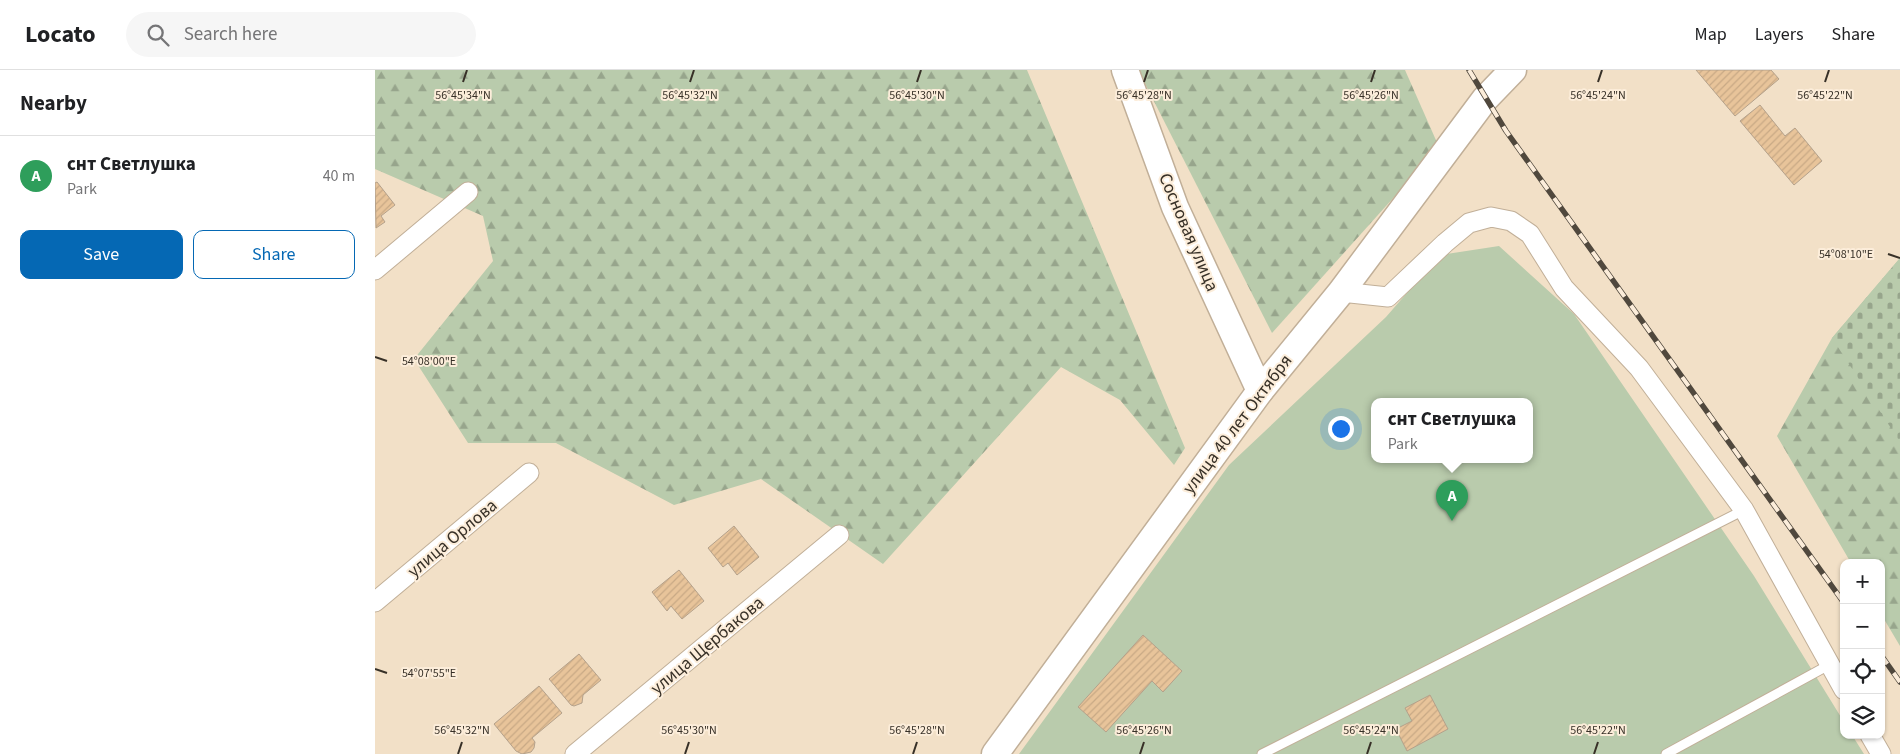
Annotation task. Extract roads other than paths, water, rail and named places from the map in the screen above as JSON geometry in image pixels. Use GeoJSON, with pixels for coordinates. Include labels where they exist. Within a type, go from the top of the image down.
{"type":"FeatureCollection","features":[{"type":"Feature","properties":{"kind":"main road","name":"Сосновая улица"},"geometry":{"type":"LineString","coordinates":[[1125,70],[1175,207],[1260,391]]}},
{"type":"Feature","properties":{"kind":"main road","name":"улица 40 лет Октября"},"geometry":{"type":"LineString","coordinates":[[995,754],[1260,391],[1341,292],[1485,98],[1513,70]]}},
{"type":"Feature","properties":{"kind":"street"},"geometry":{"type":"LineString","coordinates":[[375,270],[468,192]]}},
{"type":"Feature","properties":{"kind":"street"},"geometry":{"type":"LineString","coordinates":[[1341,292],[1388,297],[1469,222],[1491,217],[1511,221],[1530,234],[1564,288],[1639,368],[1744,510],[1840,683]]}},
{"type":"Feature","properties":{"kind":"street","name":"улица Орлова"},"geometry":{"type":"LineString","coordinates":[[375,602],[529,473]]}},
{"type":"Feature","properties":{"kind":"street","name":"улица Щербакова"},"geometry":{"type":"LineString","coordinates":[[575,754],[839,535]]}},
{"type":"Feature","properties":{"kind":"street"},"geometry":{"type":"LineString","coordinates":[[1872,739],[1881,754]]}},
{"type":"Feature","properties":{"kind":"lane"},"geometry":{"type":"LineString","coordinates":[[1262,754],[1744,510]]}},
{"type":"Feature","properties":{"kind":"lane"},"geometry":{"type":"LineString","coordinates":[[1665,754],[1829,665]]}},
{"type":"Feature","properties":{"kind":"railway"},"geometry":{"type":"LineString","coordinates":[[1469,70],[1506,131],[1840,597]]}},
{"type":"Feature","properties":{"kind":"railway"},"geometry":{"type":"LineString","coordinates":[[1885,661],[1900,682]]}},
{"type":"Feature","properties":{"kind":"place","name":"снт Светлушка"},"geometry":{"type":"Point","coordinates":[1452,521]}}]}
